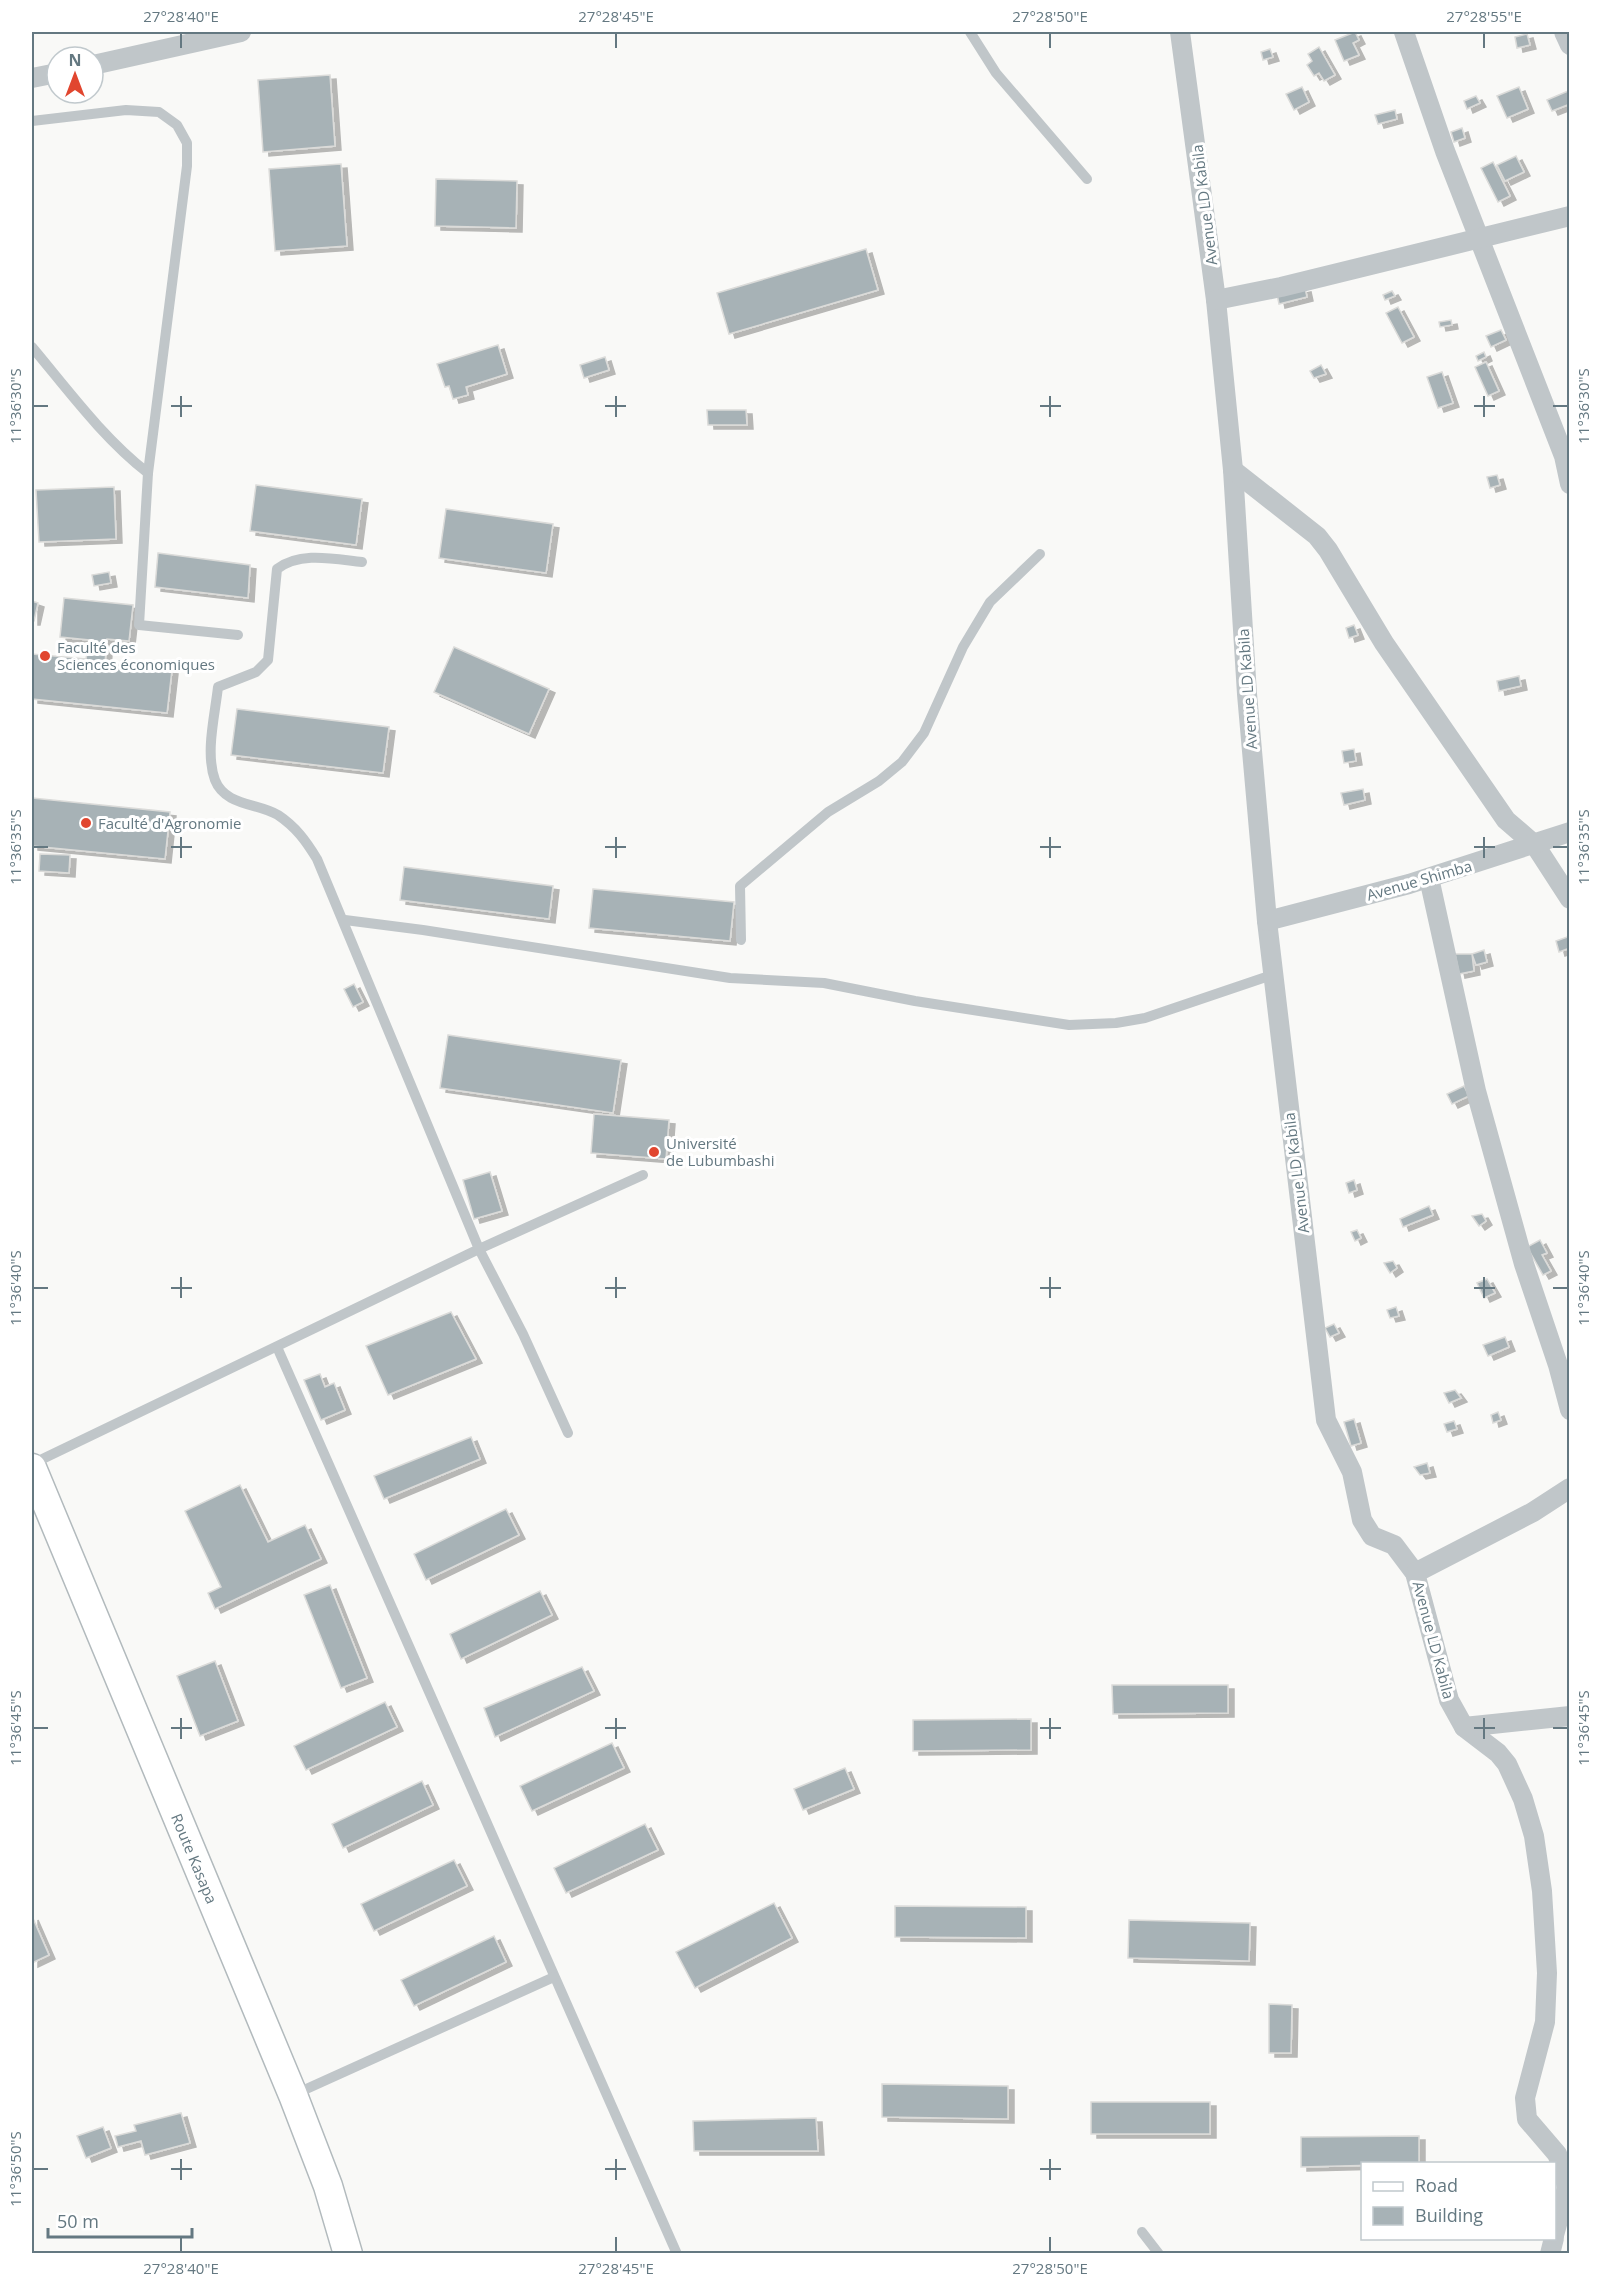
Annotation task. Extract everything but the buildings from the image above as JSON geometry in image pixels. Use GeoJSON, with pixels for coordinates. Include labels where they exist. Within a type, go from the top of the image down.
{"type":"FeatureCollection","features":[{"type":"Feature","properties":{"kind":"main road","name":"Route Kasapa"},"geometry":{"type":"LineString","coordinates":[[32,1466],[293,2095],[328,2186],[348,2253]]}},
{"type":"Feature","properties":{"kind":"street"},"geometry":{"type":"LineString","coordinates":[[105,62],[220,34],[241,32]]}},
{"type":"Feature","properties":{"kind":"street","name":"Avenue LD Kabila"},"geometry":{"type":"LineString","coordinates":[[1180,32],[1216,300],[1233,470],[1247,694],[1272,975],[1326,1420],[1352,1472],[1362,1520],[1372,1536],[1394,1545],[1416,1573],[1432,1630],[1443,1685],[1464,1727],[1498,1753],[1508,1764],[1523,1798],[1534,1836],[1542,1891],[1546,1983],[1545,2022],[1525,2098],[1527,2119],[1557,2154],[1563,2169],[1567,2188],[1556,2229]]}},
{"type":"Feature","properties":{"kind":"street"},"geometry":{"type":"LineString","coordinates":[[1404,32],[1478,239],[1538,383],[1564,456],[1569,484]]}},
{"type":"Feature","properties":{"kind":"street"},"geometry":{"type":"LineString","coordinates":[[1564,32],[1569,45]]}},
{"type":"Feature","properties":{"kind":"street"},"geometry":{"type":"LineString","coordinates":[[1216,300],[1569,216]]}},
{"type":"Feature","properties":{"kind":"street"},"geometry":{"type":"LineString","coordinates":[[1233,470],[1317,536],[1328,550],[1384,643],[1506,820],[1535,845],[1569,899]]}},
{"type":"Feature","properties":{"kind":"street","name":"Avenue Shimba"},"geometry":{"type":"LineString","coordinates":[[1267,921],[1429,878],[1569,832]]}},
{"type":"Feature","properties":{"kind":"street"},"geometry":{"type":"LineString","coordinates":[[1429,878],[1476,1091],[1524,1264],[1558,1365],[1569,1410]]}},
{"type":"Feature","properties":{"kind":"street"},"geometry":{"type":"LineString","coordinates":[[1416,1573],[1533,1512],[1569,1488]]}},
{"type":"Feature","properties":{"kind":"street"},"geometry":{"type":"LineString","coordinates":[[1464,1727],[1569,1716]]}},
{"type":"Feature","properties":{"kind":"lane"},"geometry":{"type":"LineString","coordinates":[[970,32],[996,73],[1087,179]]}},
{"type":"Feature","properties":{"kind":"lane"},"geometry":{"type":"LineString","coordinates":[[32,121],[126,110],[159,112],[177,125],[187,143],[188,165],[148,473],[139,625],[238,635]]}},
{"type":"Feature","properties":{"kind":"lane"},"geometry":{"type":"LineString","coordinates":[[32,347],[86,413],[133,461],[148,473]]}},
{"type":"Feature","properties":{"kind":"lane"},"geometry":{"type":"LineString","coordinates":[[741,940],[740,886],[828,812],[879,781],[902,762],[924,733],[963,647],[990,602],[1040,554]]}},
{"type":"Feature","properties":{"kind":"lane"},"geometry":{"type":"LineString","coordinates":[[362,562],[320,558],[288,560],[277,569],[268,660],[256,672],[218,687],[212,754],[216,781],[233,800],[275,814],[296,828],[306,840],[328,880],[479,1249],[523,1334],[568,1433]]}},
{"type":"Feature","properties":{"kind":"lane"},"geometry":{"type":"LineString","coordinates":[[345,920],[434,931],[730,978],[824,983],[915,1001],[1069,1025],[1116,1023],[1145,1018],[1272,975]]}},
{"type":"Feature","properties":{"kind":"lane"},"geometry":{"type":"LineString","coordinates":[[32,1466],[479,1249],[643,1175]]}},
{"type":"Feature","properties":{"kind":"lane"},"geometry":{"type":"LineString","coordinates":[[277,1347],[677,2253]]}},
{"type":"Feature","properties":{"kind":"lane"},"geometry":{"type":"LineString","coordinates":[[293,2095],[554,1977]]}},
{"type":"Feature","properties":{"kind":"lane"},"geometry":{"type":"LineString","coordinates":[[1142,2232],[1159,2253]]}},
{"type":"Feature","properties":{"kind":"place","name":"Faculté des Sciences économiques"},"geometry":{"type":"Point","coordinates":[45,656]}},
{"type":"Feature","properties":{"kind":"place","name":"Faculté d'Agronomie"},"geometry":{"type":"Point","coordinates":[86,823]}},
{"type":"Feature","properties":{"kind":"place","name":"Université de Lubumbashi"},"geometry":{"type":"Point","coordinates":[654,1152]}}]}
